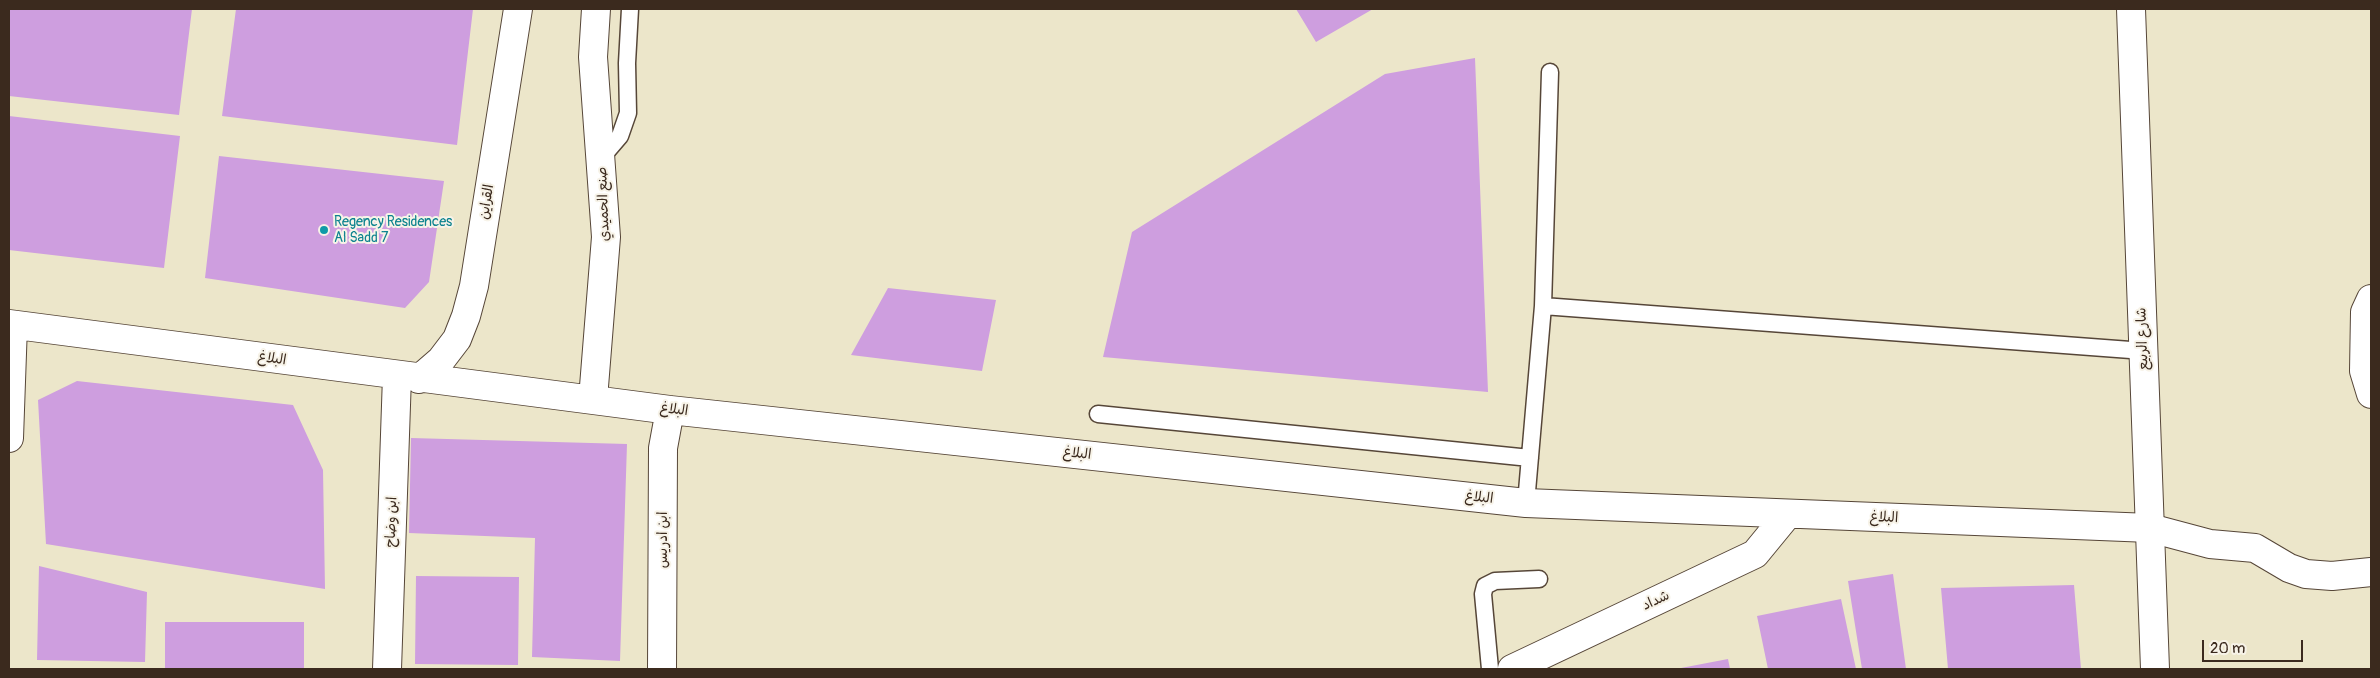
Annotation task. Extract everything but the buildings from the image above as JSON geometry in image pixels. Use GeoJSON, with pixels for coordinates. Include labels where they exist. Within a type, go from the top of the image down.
{"type":"FeatureCollection","features":[{"type":"Feature","properties":{"kind":"street","name":"القراين"},"geometry":{"type":"LineString","coordinates":[[408,377],[441,360],[457,339],[466,316],[474,286],[518,9]]}},
{"type":"Feature","properties":{"kind":"street","name":"صنع الحميدي"},"geometry":{"type":"LineString","coordinates":[[593,399],[606,237],[602,157],[593,57],[596,9]]}},
{"type":"Feature","properties":{"kind":"street","name":"شارع الربيع"},"geometry":{"type":"LineString","coordinates":[[2131,9],[2155,669]]}},
{"type":"Feature","properties":{"kind":"street"},"geometry":{"type":"LineString","coordinates":[[2371,299],[2365,312],[2364,371],[2371,394]]}},
{"type":"Feature","properties":{"kind":"street","name":"البلاغ"},"geometry":{"type":"LineString","coordinates":[[11,325],[670,410],[1526,503],[1787,515],[2150,528],[2210,544],[2255,548],[2289,568],[2306,574],[2332,576],[2371,572]]}},
{"type":"Feature","properties":{"kind":"street"},"geometry":{"type":"LineString","coordinates":[[9,438],[11,325]]}},
{"type":"Feature","properties":{"kind":"street","name":"ابن وضاح"},"geometry":{"type":"LineString","coordinates":[[387,669],[408,377]]}},
{"type":"Feature","properties":{"kind":"street","name":"ابن ادريس"},"geometry":{"type":"LineString","coordinates":[[662,669],[663,448],[670,410]]}},
{"type":"Feature","properties":{"kind":"street","name":"شداد"},"geometry":{"type":"LineString","coordinates":[[1512,669],[1755,554],[1787,515]]}},
{"type":"Feature","properties":{"kind":"lane"},"geometry":{"type":"LineString","coordinates":[[602,157],[620,136],[628,113],[627,54],[630,9]]}},
{"type":"Feature","properties":{"kind":"lane"},"geometry":{"type":"LineString","coordinates":[[1526,503],[1543,306],[1550,72]]}},
{"type":"Feature","properties":{"kind":"lane"},"geometry":{"type":"LineString","coordinates":[[1543,306],[2144,351]]}},
{"type":"Feature","properties":{"kind":"lane"},"geometry":{"type":"LineString","coordinates":[[1098,414],[1530,458]]}},
{"type":"Feature","properties":{"kind":"lane"},"geometry":{"type":"LineString","coordinates":[[1490,669],[1483,594],[1485,586],[1494,581],[1539,580]]}},
{"type":"Feature","properties":{"kind":"place","name":"Regency Residences Al Sadd 7"},"geometry":{"type":"Point","coordinates":[324,230]}}]}
